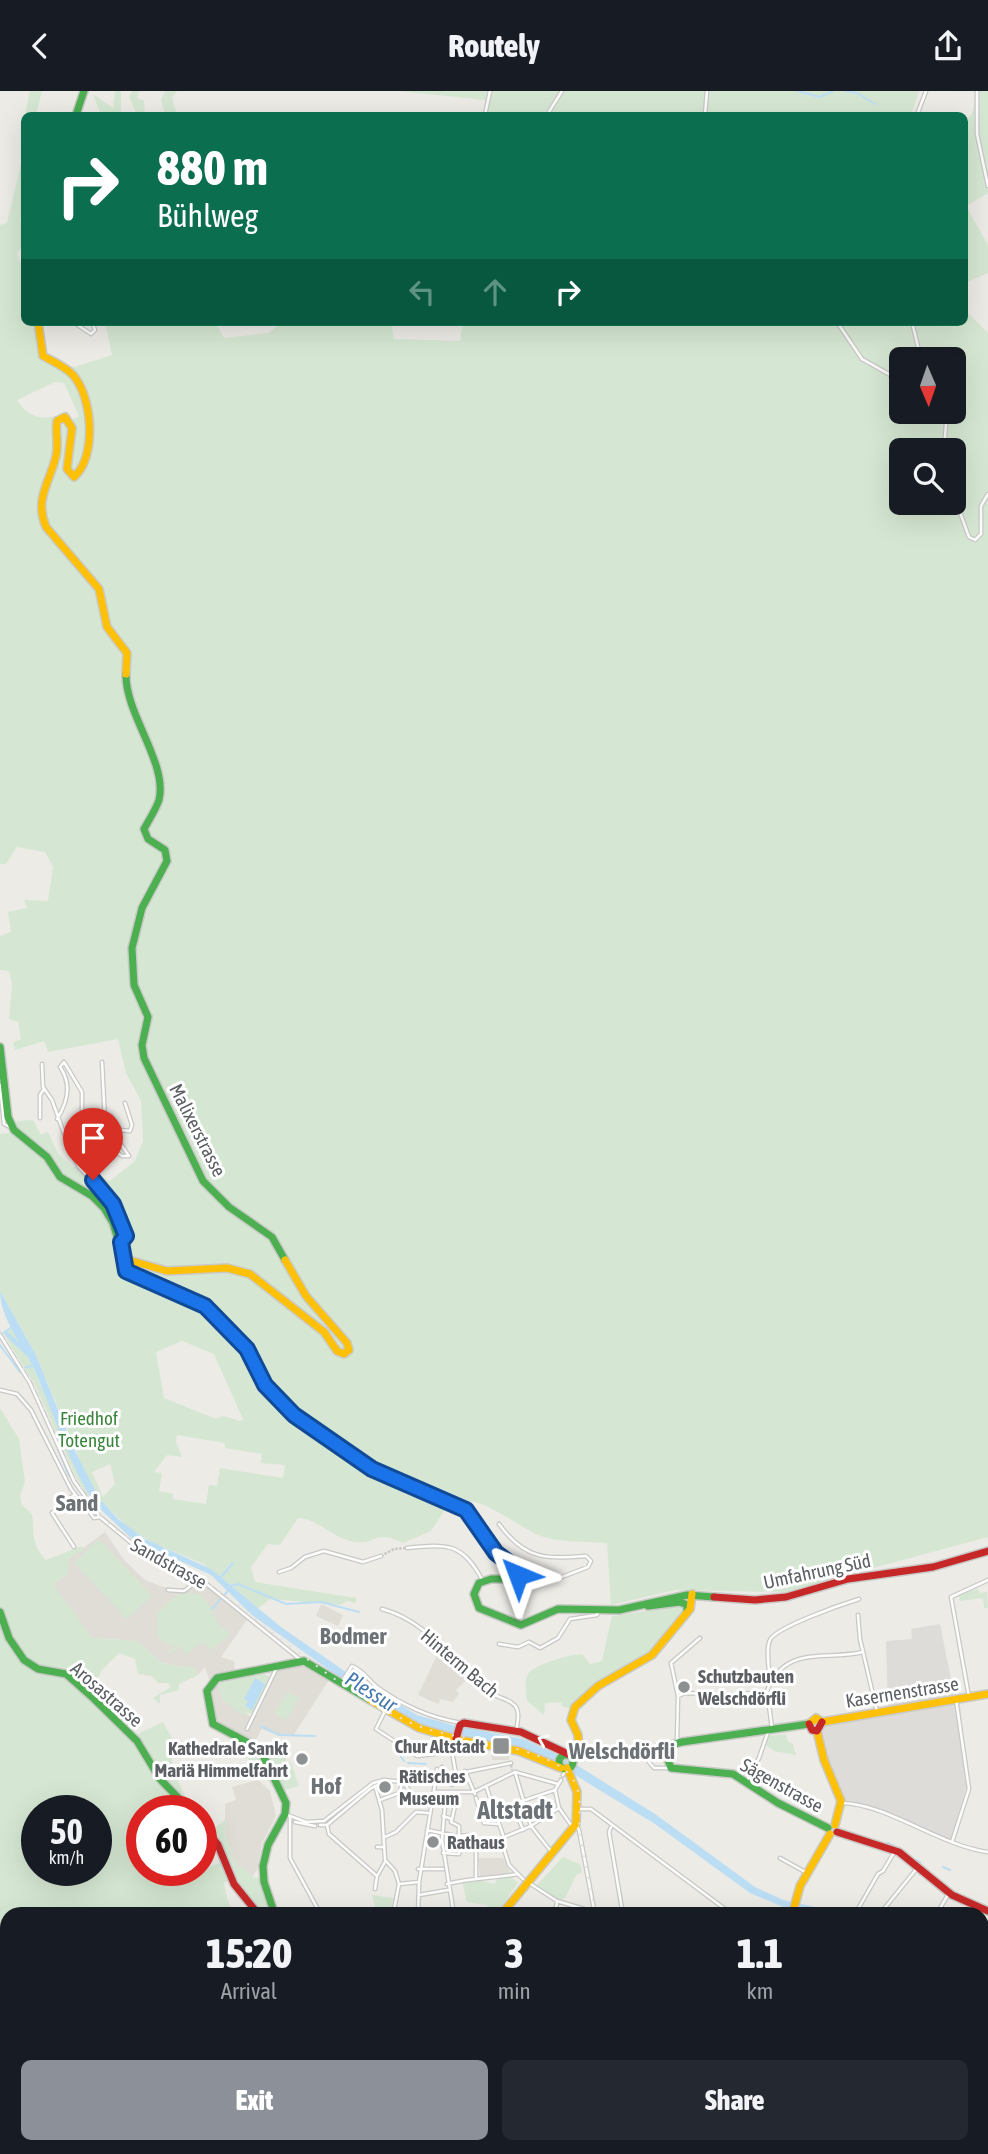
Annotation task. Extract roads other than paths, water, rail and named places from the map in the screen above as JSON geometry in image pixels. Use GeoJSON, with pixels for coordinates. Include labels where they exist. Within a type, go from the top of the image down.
{"type":"FeatureCollection","features":[{"type":"Feature","properties":{"kind":"main road"},"geometry":{"type":"LineString","coordinates":[[77,112],[84,91]]}},
{"type":"Feature","properties":{"kind":"main road","name":"Malixerstrasse"},"geometry":{"type":"LineString","coordinates":[[39,326],[43,356],[77,379],[91,421],[83,469],[74,477],[67,469],[73,444],[71,423],[65,417],[57,421],[57,452],[39,501],[41,520],[99,589],[107,627],[127,653],[126,691],[159,777],[159,799],[144,829],[148,839],[165,850],[167,861],[142,908],[132,948],[134,985],[148,1017],[142,1045],[145,1060],[203,1181],[229,1207],[275,1241],[306,1296],[346,1342],[348,1352],[340,1354],[324,1332],[246,1272],[222,1268],[167,1271],[132,1261],[125,1263]]}},
{"type":"Feature","properties":{"kind":"main road"},"geometry":{"type":"LineString","coordinates":[[0,1047],[7,1113],[12,1128],[24,1143],[47,1156],[57,1175],[79,1185],[100,1203],[114,1223],[128,1272],[208,1308],[247,1349],[265,1385],[309,1426],[372,1469],[466,1510],[496,1553],[516,1568],[517,1576],[512,1579],[483,1581],[474,1592],[477,1606],[515,1624],[527,1623],[558,1609],[598,1611],[682,1602],[687,1605],[687,1613]]}},
{"type":"Feature","properties":{"kind":"main road","name":"Umfahrung Süd"},"geometry":{"type":"LineString","coordinates":[[692,1594],[755,1600],[779,1598],[848,1579],[933,1567],[988,1551]]}},
{"type":"Feature","properties":{"kind":"main road"},"geometry":{"type":"LineString","coordinates":[[566,1767],[578,1735],[571,1720],[577,1705],[598,1686],[649,1657],[687,1613],[691,1607],[692,1594],[640,1607]]}},
{"type":"Feature","properties":{"kind":"main road","name":"Arosastrasse"},"geometry":{"type":"LineString","coordinates":[[0,1612],[9,1638],[24,1660],[37,1669],[66,1674],[93,1698],[137,1741],[160,1779],[176,1795]]}},
{"type":"Feature","properties":{"kind":"main road"},"geometry":{"type":"LineString","coordinates":[[272,1907],[264,1882],[263,1864],[268,1845],[288,1815],[284,1799],[276,1789],[267,1759],[257,1747],[241,1737],[220,1731],[213,1724],[207,1696],[209,1686],[217,1678],[302,1661],[342,1682],[385,1711],[424,1730],[512,1749],[566,1767],[677,1743],[770,1729],[809,1724],[811,1730],[817,1731]]}},
{"type":"Feature","properties":{"kind":"main road","name":"Kasernenstrasse"},"geometry":{"type":"LineString","coordinates":[[809,1724],[816,1718],[822,1722],[988,1694]]}},
{"type":"Feature","properties":{"kind":"main road"},"geometry":{"type":"LineString","coordinates":[[795,1907],[807,1873],[833,1829],[842,1803],[824,1760],[817,1731],[822,1722]]}},
{"type":"Feature","properties":{"kind":"main road"},"geometry":{"type":"LineString","coordinates":[[456,1737],[460,1725],[516,1731],[543,1740],[566,1767],[575,1785],[579,1809],[573,1825],[524,1880],[506,1907]]}},
{"type":"Feature","properties":{"kind":"main road"},"geometry":{"type":"LineString","coordinates":[[663,1747],[671,1768]]}},
{"type":"Feature","properties":{"kind":"main road","name":"Sägenstrasse"},"geometry":{"type":"LineString","coordinates":[[671,1768],[721,1771],[747,1781],[778,1803],[833,1829],[896,1851],[949,1893],[979,1907]]}},
{"type":"Feature","properties":{"kind":"main road"},"geometry":{"type":"LineString","coordinates":[[217,1844],[233,1882],[253,1907]]}},
{"type":"Feature","properties":{"kind":"street"},"geometry":{"type":"LineString","coordinates":[[486,112],[489,91]]}},
{"type":"Feature","properties":{"kind":"street"},"geometry":{"type":"LineString","coordinates":[[549,112],[562,91]]}},
{"type":"Feature","properties":{"kind":"street"},"geometry":{"type":"LineString","coordinates":[[705,112],[707,91]]}},
{"type":"Feature","properties":{"kind":"street"},"geometry":{"type":"LineString","coordinates":[[918,112],[926,91]]}},
{"type":"Feature","properties":{"kind":"street"},"geometry":{"type":"LineString","coordinates":[[977,91],[978,134],[988,186]]}},
{"type":"Feature","properties":{"kind":"street"},"geometry":{"type":"LineString","coordinates":[[79,326],[91,334],[95,330],[94,326]]}},
{"type":"Feature","properties":{"kind":"street"},"geometry":{"type":"LineString","coordinates":[[840,326],[862,359],[889,374]]}},
{"type":"Feature","properties":{"kind":"street"},"geometry":{"type":"LineString","coordinates":[[913,326],[918,347]]}},
{"type":"Feature","properties":{"kind":"street"},"geometry":{"type":"LineString","coordinates":[[961,515],[969,537],[975,540],[981,534],[981,506],[988,494]]}},
{"type":"Feature","properties":{"kind":"street"},"geometry":{"type":"LineString","coordinates":[[57,1119],[65,1104],[68,1090],[66,1076],[60,1067],[64,1062],[82,1092],[82,1115],[92,1134],[122,1156],[128,1157],[129,1152],[115,1139],[105,1115],[102,1062]]}},
{"type":"Feature","properties":{"kind":"street"},"geometry":{"type":"LineString","coordinates":[[42,1064],[44,1089],[52,1100],[57,1119],[79,1167],[113,1204],[127,1237],[121,1242]]}},
{"type":"Feature","properties":{"kind":"street"},"geometry":{"type":"LineString","coordinates":[[0,1085],[4,1124],[12,1128]]}},
{"type":"Feature","properties":{"kind":"street"},"geometry":{"type":"LineString","coordinates":[[40,1118],[40,1095],[44,1089]]}},
{"type":"Feature","properties":{"kind":"street"},"geometry":{"type":"LineString","coordinates":[[105,1115],[111,1116],[120,1130],[130,1131],[132,1125],[125,1103]]}},
{"type":"Feature","properties":{"kind":"street","name":"Sandstrasse"},"geometry":{"type":"LineString","coordinates":[[0,1335],[35,1392],[74,1481],[100,1517],[135,1546],[200,1579],[302,1661]]}},
{"type":"Feature","properties":{"kind":"street"},"geometry":{"type":"LineString","coordinates":[[0,1390],[17,1394],[32,1410],[75,1495],[94,1518],[100,1517]]}},
{"type":"Feature","properties":{"kind":"street"},"geometry":{"type":"LineString","coordinates":[[74,1548],[52,1513],[75,1495]]}},
{"type":"Feature","properties":{"kind":"street"},"geometry":{"type":"LineString","coordinates":[[499,1524],[515,1543],[531,1553],[556,1559],[586,1556],[591,1561],[588,1567],[548,1583],[517,1576]]}},
{"type":"Feature","properties":{"kind":"street"},"geometry":{"type":"LineString","coordinates":[[407,1548],[441,1545],[454,1547],[468,1557],[483,1581]]}},
{"type":"Feature","properties":{"kind":"street"},"geometry":{"type":"LineString","coordinates":[[279,1572],[291,1568],[305,1556],[321,1552],[363,1562],[381,1556]]}},
{"type":"Feature","properties":{"kind":"street"},"geometry":{"type":"LineString","coordinates":[[168,1590],[184,1591],[200,1579]]}},
{"type":"Feature","properties":{"kind":"street"},"geometry":{"type":"LineString","coordinates":[[969,1697],[951,1598],[956,1593],[988,1580]]}},
{"type":"Feature","properties":{"kind":"street"},"geometry":{"type":"LineString","coordinates":[[770,1684],[769,1643],[772,1637],[789,1624],[859,1599]]}},
{"type":"Feature","properties":{"kind":"street","name":"Hinterm Bach"},"geometry":{"type":"LineString","coordinates":[[382,1609],[401,1616],[442,1645],[487,1690],[514,1705],[519,1715],[516,1731]]}},
{"type":"Feature","properties":{"kind":"street"},"geometry":{"type":"LineString","coordinates":[[499,1644],[519,1647],[529,1642],[539,1648],[559,1637],[570,1619],[597,1615],[598,1611]]}},
{"type":"Feature","properties":{"kind":"street"},"geometry":{"type":"LineString","coordinates":[[858,1615],[863,1653],[877,1712]]}},
{"type":"Feature","properties":{"kind":"street"},"geometry":{"type":"LineString","coordinates":[[677,1743],[678,1696],[671,1662],[700,1638]]}},
{"type":"Feature","properties":{"kind":"street"},"geometry":{"type":"LineString","coordinates":[[747,1781],[770,1729],[767,1691],[770,1684],[798,1657],[842,1657],[863,1653]]}},
{"type":"Feature","properties":{"kind":"street"},"geometry":{"type":"LineString","coordinates":[[247,1729],[278,1665]]}},
{"type":"Feature","properties":{"kind":"street"},"geometry":{"type":"LineString","coordinates":[[342,1682],[351,1668],[362,1670],[368,1680],[400,1704],[430,1717],[460,1725]]}},
{"type":"Feature","properties":{"kind":"street"},"geometry":{"type":"LineString","coordinates":[[678,1696],[688,1692],[737,1695],[767,1691]]}},
{"type":"Feature","properties":{"kind":"street"},"geometry":{"type":"LineString","coordinates":[[952,1842],[968,1789],[957,1699]]}},
{"type":"Feature","properties":{"kind":"street"},"geometry":{"type":"LineString","coordinates":[[385,1711],[376,1730],[414,1754],[422,1756],[452,1753]]}},
{"type":"Feature","properties":{"kind":"street"},"geometry":{"type":"LineString","coordinates":[[456,1737],[452,1753],[456,1774]]}},
{"type":"Feature","properties":{"kind":"street"},"geometry":{"type":"LineString","coordinates":[[452,1907],[444,1869],[442,1832],[446,1794],[452,1787],[452,1776],[465,1771],[511,1764],[512,1749]]}},
{"type":"Feature","properties":{"kind":"street","name":"Sägenstrasse"},"geometry":{"type":"LineString","coordinates":[[643,1756],[653,1768],[671,1768]]}},
{"type":"Feature","properties":{"kind":"street"},"geometry":{"type":"LineString","coordinates":[[442,1767],[458,1793],[475,1795],[513,1771],[566,1767],[555,1790],[559,1808],[579,1830],[594,1907]]}},
{"type":"Feature","properties":{"kind":"street"},"geometry":{"type":"LineString","coordinates":[[465,1771],[484,1823],[499,1824]]}},
{"type":"Feature","properties":{"kind":"street"},"geometry":{"type":"LineString","coordinates":[[513,1771],[531,1826],[550,1850]]}},
{"type":"Feature","properties":{"kind":"street"},"geometry":{"type":"LineString","coordinates":[[380,1800],[399,1793],[408,1777],[436,1779],[428,1813],[428,1830],[418,1869],[418,1907]]}},
{"type":"Feature","properties":{"kind":"street"},"geometry":{"type":"LineString","coordinates":[[320,1825],[327,1825],[353,1802],[388,1780]]}},
{"type":"Feature","properties":{"kind":"street"},"geometry":{"type":"LineString","coordinates":[[317,1907],[290,1858],[288,1815],[306,1822],[324,1821],[373,1783],[388,1780],[403,1782],[411,1793],[432,1802]]}},
{"type":"Feature","properties":{"kind":"street"},"geometry":{"type":"LineString","coordinates":[[375,1786],[380,1800],[385,1837],[385,1861],[377,1875],[375,1889]]}},
{"type":"Feature","properties":{"kind":"street"},"geometry":{"type":"LineString","coordinates":[[486,1786],[503,1836],[523,1830],[559,1808]]}},
{"type":"Feature","properties":{"kind":"street"},"geometry":{"type":"LineString","coordinates":[[496,1810],[555,1790]]}},
{"type":"Feature","properties":{"kind":"street"},"geometry":{"type":"LineString","coordinates":[[434,1792],[446,1794]]}},
{"type":"Feature","properties":{"kind":"street"},"geometry":{"type":"LineString","coordinates":[[452,1819],[458,1793]]}},
{"type":"Feature","properties":{"kind":"street"},"geometry":{"type":"LineString","coordinates":[[842,1803],[865,1807],[952,1842],[988,1852]]}},
{"type":"Feature","properties":{"kind":"street"},"geometry":{"type":"LineString","coordinates":[[478,1808],[493,1805]]}},
{"type":"Feature","properties":{"kind":"street"},"geometry":{"type":"LineString","coordinates":[[579,1809],[591,1809],[611,1827],[722,1907]]}},
{"type":"Feature","properties":{"kind":"street"},"geometry":{"type":"LineString","coordinates":[[385,1837],[396,1832],[416,1812],[428,1813]]}},
{"type":"Feature","properties":{"kind":"street"},"geometry":{"type":"LineString","coordinates":[[443,1817],[452,1819],[459,1826],[460,1835]]}},
{"type":"Feature","properties":{"kind":"street"},"geometry":{"type":"LineString","coordinates":[[519,1817],[523,1830]]}},
{"type":"Feature","properties":{"kind":"street"},"geometry":{"type":"LineString","coordinates":[[295,1822],[315,1826]]}},
{"type":"Feature","properties":{"kind":"street"},"geometry":{"type":"LineString","coordinates":[[327,1825],[327,1832],[362,1865],[377,1875]]}},
{"type":"Feature","properties":{"kind":"street"},"geometry":{"type":"LineString","coordinates":[[611,1827],[609,1832],[613,1870],[621,1907]]}},
{"type":"Feature","properties":{"kind":"street"},"geometry":{"type":"LineString","coordinates":[[428,1830],[473,1835]]}},
{"type":"Feature","properties":{"kind":"street"},"geometry":{"type":"LineString","coordinates":[[443,1853],[459,1854],[461,1844]]}},
{"type":"Feature","properties":{"kind":"street"},"geometry":{"type":"LineString","coordinates":[[377,1847],[384,1846]]}},
{"type":"Feature","properties":{"kind":"street"},"geometry":{"type":"LineString","coordinates":[[504,1849],[509,1865],[524,1880],[557,1901],[576,1907]]}},
{"type":"Feature","properties":{"kind":"street"},"geometry":{"type":"LineString","coordinates":[[476,1851],[476,1877]]}},
{"type":"Feature","properties":{"kind":"street"},"geometry":{"type":"LineString","coordinates":[[859,1907],[878,1874],[896,1851]]}},
{"type":"Feature","properties":{"kind":"street"},"geometry":{"type":"LineString","coordinates":[[780,1859],[807,1873]]}},
{"type":"Feature","properties":{"kind":"street"},"geometry":{"type":"LineString","coordinates":[[362,1865],[366,1860]]}},
{"type":"Feature","properties":{"kind":"street"},"geometry":{"type":"LineString","coordinates":[[385,1861],[396,1871],[399,1886],[395,1907]]}},
{"type":"Feature","properties":{"kind":"street"},"geometry":{"type":"LineString","coordinates":[[886,1907],[918,1867]]}},
{"type":"Feature","properties":{"kind":"street"},"geometry":{"type":"LineString","coordinates":[[418,1869],[444,1869]]}},
{"type":"Feature","properties":{"kind":"street"},"geometry":{"type":"LineString","coordinates":[[447,1884],[476,1877],[489,1879],[518,1874]]}},
{"type":"Feature","properties":{"kind":"street"},"geometry":{"type":"LineString","coordinates":[[399,1886],[419,1882]]}},
{"type":"Feature","properties":{"kind":"street"},"geometry":{"type":"LineString","coordinates":[[419,1895],[448,1890]]}},
{"type":"Feature","properties":{"kind":"street"},"geometry":{"type":"LineString","coordinates":[[941,1907],[949,1893]]}},
{"type":"Feature","properties":{"kind":"street"},"geometry":{"type":"LineString","coordinates":[[556,1907],[557,1901]]}},
{"type":"Feature","properties":{"kind":"water"},"geometry":{"type":"Polygon","coordinates":[[[0,1291],[36,1355],[73,1447],[99,1498],[94,1503],[69,1454],[34,1369],[8,1321],[0,1291]]]}},
{"type":"Feature","properties":{"kind":"water"},"geometry":{"type":"Polygon","coordinates":[[[102,1501],[118,1519],[145,1539],[211,1569],[281,1627],[346,1672],[342,1679],[252,1615],[211,1575],[132,1539],[96,1505],[102,1501]]]}},
{"type":"Feature","properties":{"kind":"water"},"geometry":{"type":"Polygon","coordinates":[[[351,1675],[417,1715],[456,1726],[454,1734],[425,1726],[385,1707],[347,1683],[351,1675]]]}},
{"type":"Feature","properties":{"kind":"water"},"geometry":{"type":"Polygon","coordinates":[[[255,1678],[265,1684],[252,1710],[245,1706],[248,1701],[244,1699],[255,1678]]]}},
{"type":"Feature","properties":{"kind":"water"},"geometry":{"type":"Polygon","coordinates":[[[462,1727],[523,1739],[558,1755],[554,1762],[514,1745],[460,1736],[462,1727]]]}},
{"type":"Feature","properties":{"kind":"water"},"geometry":{"type":"Polygon","coordinates":[[[575,1764],[655,1814],[755,1887],[783,1900],[815,1907],[783,1907],[750,1893],[655,1824],[575,1775],[575,1764]]]}},
{"type":"Feature","properties":{"kind":"waterway"},"geometry":{"type":"LineString","coordinates":[[797,91],[820,97],[833,91]]}},
{"type":"Feature","properties":{"kind":"waterway"},"geometry":{"type":"LineString","coordinates":[[845,91],[857,93],[875,104]]}},
{"type":"Feature","properties":{"kind":"waterway"},"geometry":{"type":"LineString","coordinates":[[3,1333],[12,1327]]}},
{"type":"Feature","properties":{"kind":"waterway"},"geometry":{"type":"LineString","coordinates":[[7,1334],[31,1357]]}},
{"type":"Feature","properties":{"kind":"waterway"},"geometry":{"type":"LineString","coordinates":[[0,1345],[20,1372]]}},
{"type":"Feature","properties":{"kind":"waterway"},"geometry":{"type":"LineString","coordinates":[[25,1368],[34,1365]]}},
{"type":"Feature","properties":{"kind":"waterway"},"geometry":{"type":"LineString","coordinates":[[58,1449],[69,1476]]}},
{"type":"Feature","properties":{"kind":"waterway"},"geometry":{"type":"LineString","coordinates":[[220,1578],[233,1563]]}},
{"type":"Feature","properties":{"kind":"waterway"},"geometry":{"type":"LineString","coordinates":[[231,1586],[238,1584],[286,1604],[321,1602],[359,1612]]}},
{"type":"Feature","properties":{"kind":"waterway"},"geometry":{"type":"LineString","coordinates":[[212,1609],[228,1591]]}},
{"type":"Feature","properties":{"kind":"waterway"},"geometry":{"type":"LineString","coordinates":[[261,1726],[279,1735],[315,1736]]}},
{"type":"Feature","properties":{"kind":"waterway"},"geometry":{"type":"LineString","coordinates":[[397,1751],[404,1761]]}},
{"type":"Feature","properties":{"kind":"waterway","name":"Plessur"},"geometry":{"type":"LineString","coordinates":[[548,1754],[580,1772]]}},
{"type":"Feature","properties":{"kind":"waterway"},"geometry":{"type":"LineString","coordinates":[[408,1763],[426,1764]]}},
{"type":"Feature","properties":{"kind":"waterway"},"geometry":{"type":"LineString","coordinates":[[888,1843],[903,1851]]}},
{"type":"Feature","properties":{"kind":"waterway"},"geometry":{"type":"LineString","coordinates":[[911,1858],[920,1862]]}},
{"type":"Feature","properties":{"kind":"waterway"},"geometry":{"type":"LineString","coordinates":[[943,1867],[950,1870]]}},
{"type":"Feature","properties":{"kind":"tunnel"},"geometry":{"type":"LineString","coordinates":[[381,1556],[394,1549],[407,1548]]}},
{"type":"Feature","properties":{"kind":"tunnel"},"geometry":{"type":"LineString","coordinates":[[511,1765],[512,1770]]}},
{"type":"Feature","properties":{"kind":"railway"},"geometry":{"type":"LineString","coordinates":[[0,1331],[31,1381],[79,1485],[104,1521]]}},
{"type":"Feature","properties":{"kind":"railway"},"geometry":{"type":"LineString","coordinates":[[100,1515],[136,1543],[202,1579],[329,1675],[382,1709],[429,1729],[518,1749],[557,1764],[570,1775],[579,1795],[581,1841],[594,1907]]}},
{"type":"Feature","properties":{"kind":"place","name":"Schutzbauten Welschdörfli"},"geometry":{"type":"Point","coordinates":[684,1687]}},
{"type":"Feature","properties":{"kind":"place","name":"Chur Altstadt"},"geometry":{"type":"Point","coordinates":[501,1746]}},
{"type":"Feature","properties":{"kind":"place","name":"Kathedrale Sankt Mariä Himmelfahrt"},"geometry":{"type":"Point","coordinates":[302,1759]}},
{"type":"Feature","properties":{"kind":"place","name":"Rätisches Museum"},"geometry":{"type":"Point","coordinates":[385,1787]}},
{"type":"Feature","properties":{"kind":"place","name":"Rathaus"},"geometry":{"type":"Point","coordinates":[433,1842]}},
{"type":"Feature","properties":{"kind":"district","name":"Sand"},"geometry":{"type":"Point","coordinates":[77,1503]}},
{"type":"Feature","properties":{"kind":"district","name":"Bodmer"},"geometry":{"type":"Point","coordinates":[353,1636]}},
{"type":"Feature","properties":{"kind":"district","name":"Welschdörfli"},"geometry":{"type":"Point","coordinates":[622,1751]}},
{"type":"Feature","properties":{"kind":"district","name":"Hof"},"geometry":{"type":"Point","coordinates":[326,1786]}},
{"type":"Feature","properties":{"kind":"district","name":"Altstadt"},"geometry":{"type":"Point","coordinates":[515,1810]}},
{"type":"Feature","properties":{"kind":"park label","name":"Friedhof Totengut"},"geometry":{"type":"Point","coordinates":[89,1429]}}]}
